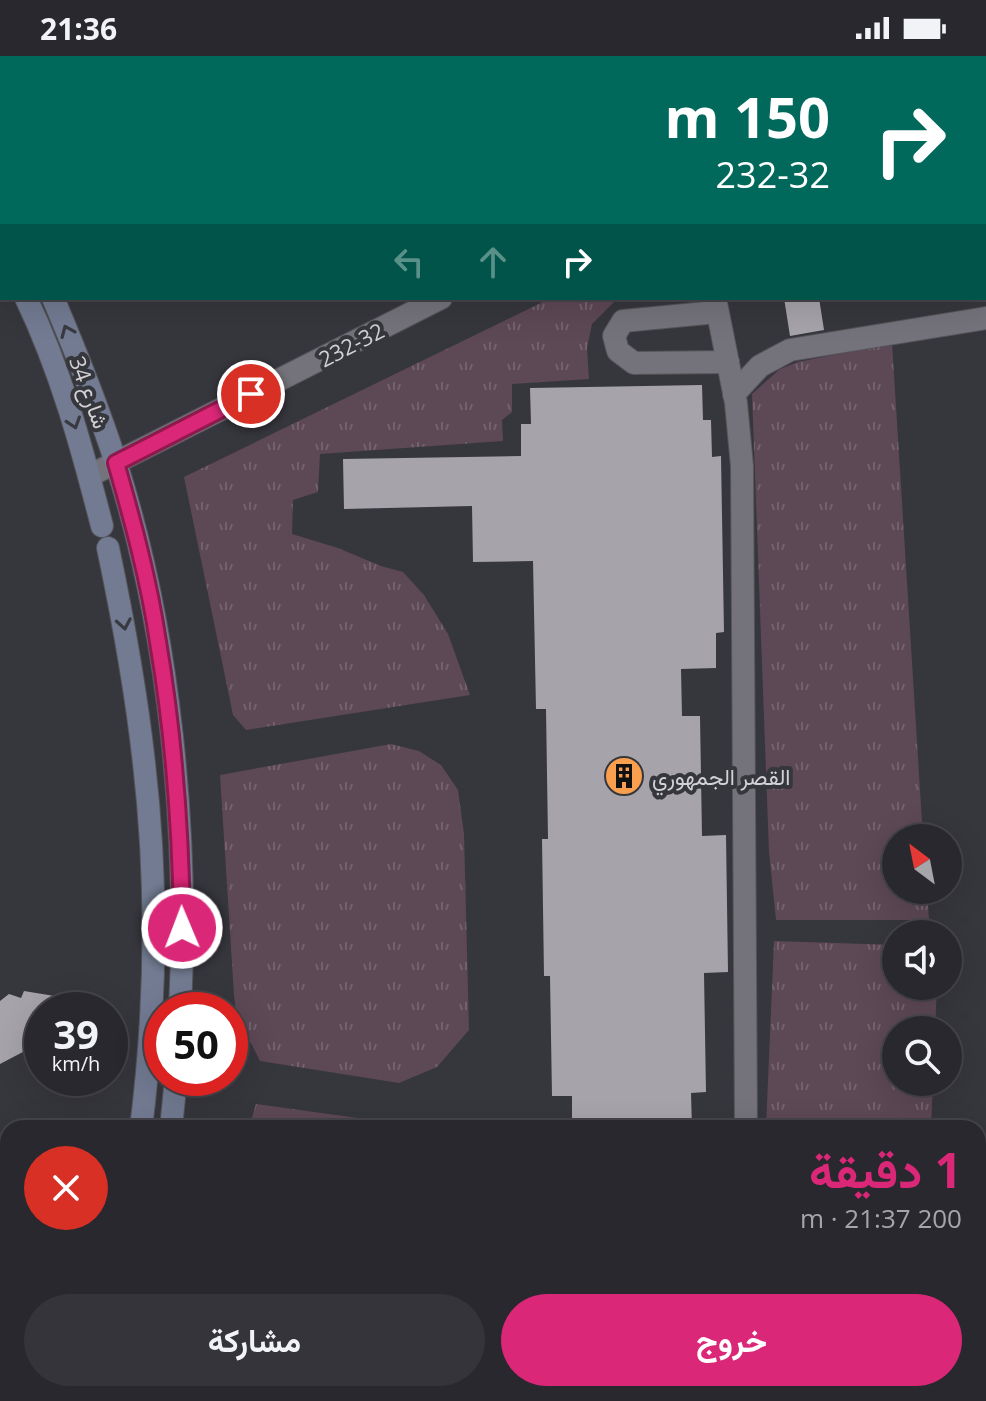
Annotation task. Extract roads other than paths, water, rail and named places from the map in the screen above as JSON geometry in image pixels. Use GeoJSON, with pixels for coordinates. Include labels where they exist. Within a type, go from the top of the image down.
{"type":"FeatureCollection","features":[{"type":"Feature","properties":{"kind":"main road","name":"شارع 34"},"geometry":{"type":"LineString","coordinates":[[27,300],[66,396],[89,476],[123,619],[135,692],[145,765],[152,914],[152,988],[142,1120]]}},
{"type":"Feature","properties":{"kind":"main road","name":"شارع 34"},"geometry":{"type":"LineString","coordinates":[[54,300],[95,401],[116,463],[158,639],[168,705],[179,839],[180,992]]}},
{"type":"Feature","properties":{"kind":"main road"},"geometry":{"type":"LineString","coordinates":[[172,1120],[174,1096]]}},
{"type":"Feature","properties":{"kind":"street","name":"232-32"},"geometry":{"type":"LineString","coordinates":[[89,476],[437,300]]}},
{"type":"Feature","properties":{"kind":"street"},"geometry":{"type":"LineString","coordinates":[[728,362],[634,363],[618,351],[614,336],[623,321],[716,305],[728,362],[734,394],[742,466],[746,1120]]}},
{"type":"Feature","properties":{"kind":"street"},"geometry":{"type":"LineString","coordinates":[[734,394],[760,366],[790,350],[986,318]]}},
{"type":"Feature","properties":{"kind":"place","name":"القصر الجمهوري"},"geometry":{"type":"Point","coordinates":[624,776]}}]}
